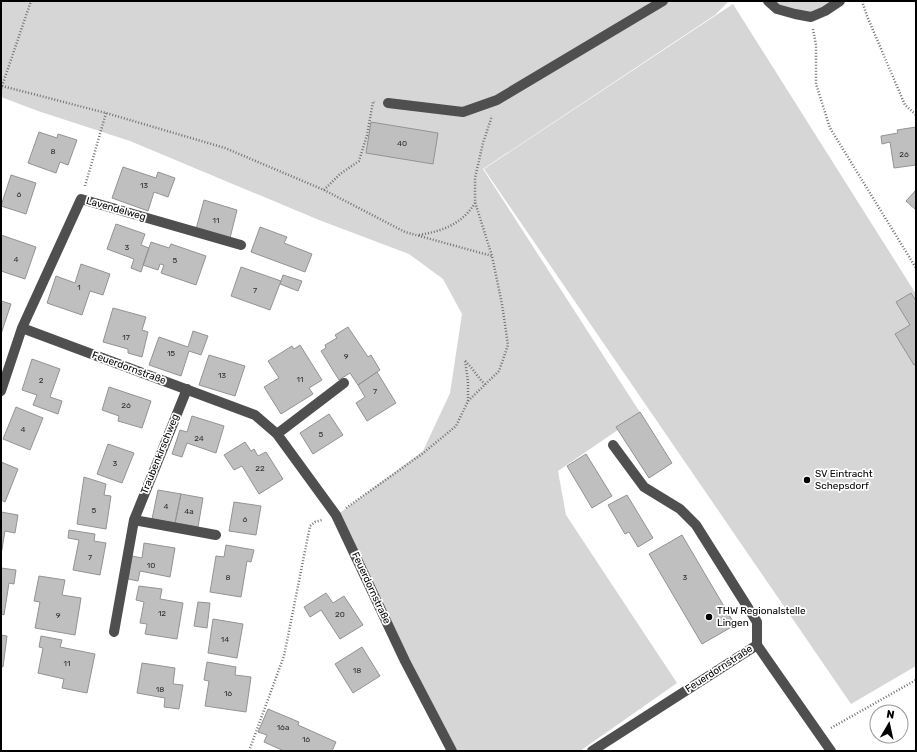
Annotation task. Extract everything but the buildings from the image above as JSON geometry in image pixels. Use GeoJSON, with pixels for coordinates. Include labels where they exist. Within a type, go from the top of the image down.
{"type":"FeatureCollection","features":[{"type":"Feature","properties":{"kind":"street"},"geometry":{"type":"LineString","coordinates":[[388,102],[463,112],[497,100],[664,1]]}},
{"type":"Feature","properties":{"kind":"street"},"geometry":{"type":"LineString","coordinates":[[768,1],[777,9],[795,14],[811,16],[825,11],[840,1]]}},
{"type":"Feature","properties":{"kind":"street","name":"Lavendelweg"},"geometry":{"type":"LineString","coordinates":[[1,391],[22,328],[81,199],[241,245]]}},
{"type":"Feature","properties":{"kind":"street","name":"Feuerdornstraße"},"geometry":{"type":"LineString","coordinates":[[22,328],[255,415],[277,434],[336,515],[405,661],[452,751]]}},
{"type":"Feature","properties":{"kind":"street"},"geometry":{"type":"LineString","coordinates":[[277,434],[344,384]]}},
{"type":"Feature","properties":{"kind":"street","name":"Traubenkirschweg"},"geometry":{"type":"LineString","coordinates":[[114,632],[134,520],[187,389]]}},
{"type":"Feature","properties":{"kind":"street"},"geometry":{"type":"LineString","coordinates":[[613,445],[644,487],[680,509],[696,524],[757,622],[758,645]]}},
{"type":"Feature","properties":{"kind":"street"},"geometry":{"type":"LineString","coordinates":[[134,520],[216,535]]}},
{"type":"Feature","properties":{"kind":"street","name":"Feuerdornstraße"},"geometry":{"type":"LineString","coordinates":[[592,751],[758,645],[831,751]]}},
{"type":"Feature","properties":{"kind":"path"},"geometry":{"type":"LineString","coordinates":[[31,1],[2,87],[106,113],[225,148],[324,190],[405,232],[492,256]]}},
{"type":"Feature","properties":{"kind":"path"},"geometry":{"type":"LineString","coordinates":[[862,1],[905,105],[916,115]]}},
{"type":"Feature","properties":{"kind":"path"},"geometry":{"type":"LineString","coordinates":[[811,16],[816,45],[816,84],[830,128],[916,268]]}},
{"type":"Feature","properties":{"kind":"path"},"geometry":{"type":"LineString","coordinates":[[249,751],[284,656],[310,526],[315,522],[336,515],[422,454],[456,426],[468,401],[499,371],[508,345],[502,304],[492,256],[475,202],[475,178],[483,143],[497,100]]}},
{"type":"Feature","properties":{"kind":"path"},"geometry":{"type":"LineString","coordinates":[[324,190],[340,174],[359,161],[367,135],[373,102],[388,102]]}},
{"type":"Feature","properties":{"kind":"path"},"geometry":{"type":"LineString","coordinates":[[81,199],[106,113]]}},
{"type":"Feature","properties":{"kind":"path"},"geometry":{"type":"LineString","coordinates":[[417,235],[435,232],[455,224],[469,213],[475,202]]}},
{"type":"Feature","properties":{"kind":"path"},"geometry":{"type":"LineString","coordinates":[[468,401],[468,381],[465,361],[485,384]]}},
{"type":"Feature","properties":{"kind":"path"},"geometry":{"type":"LineString","coordinates":[[820,734],[916,680]]}},
{"type":"Feature","properties":{"kind":"shaded area"},"geometry":{"type":"Polygon","coordinates":[[[1,1],[729,1],[715,15],[483,169],[641,414],[558,471],[566,515],[677,683],[580,751],[454,751],[337,515],[423,451],[450,393],[462,314],[443,279],[409,254],[319,220],[130,141],[38,111],[1,97],[1,1]]]}},
{"type":"Feature","properties":{"kind":"shaded area"},"geometry":{"type":"Polygon","coordinates":[[[769,1],[840,1],[811,16],[769,1]]]}},
{"type":"Feature","properties":{"kind":"shaded area","name":"SV Eintracht Schepsdorf"},"geometry":{"type":"Polygon","coordinates":[[[733,4],[916,294],[916,666],[851,704],[484,169],[733,4]]]}},
{"type":"Feature","properties":{"kind":"place","name":"SV Eintracht Schepsdorf"},"geometry":{"type":"Point","coordinates":[807,480]}},
{"type":"Feature","properties":{"kind":"place","name":"THW Regionalstelle Lingen"},"geometry":{"type":"Point","coordinates":[709,617]}}]}
